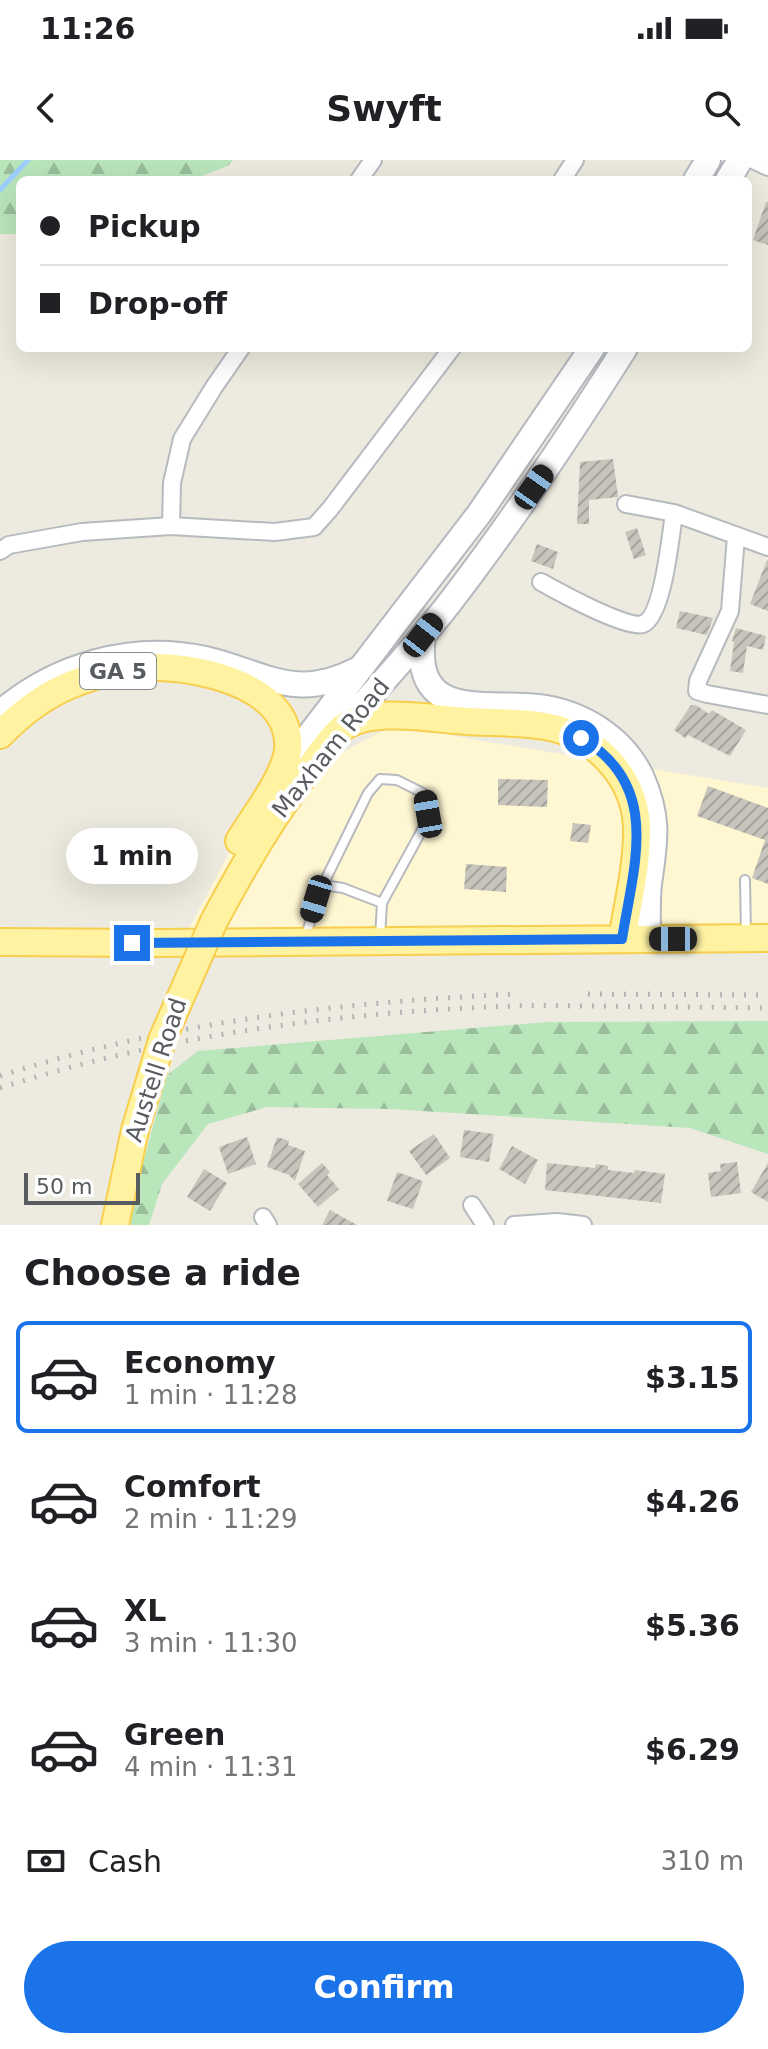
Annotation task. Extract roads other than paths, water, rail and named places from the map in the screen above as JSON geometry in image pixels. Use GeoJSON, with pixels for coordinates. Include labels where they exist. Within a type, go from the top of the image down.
{"type":"FeatureCollection","features":[{"type":"Feature","properties":{"kind":"main road","name":"Maxham Road"},"geometry":{"type":"LineString","coordinates":[[204,921],[284,768],[487,504],[589,352]]}},
{"type":"Feature","properties":{"kind":"main road","name":"Maxham Road"},"geometry":{"type":"LineString","coordinates":[[230,874],[266,830],[302,777],[423,635],[518,510],[622,352]]}},
{"type":"Feature","properties":{"kind":"main road"},"geometry":{"type":"LineString","coordinates":[[423,635],[421,652],[424,672],[432,687],[441,695],[459,702],[539,707],[566,713],[593,725],[627,753],[642,778],[655,826],[655,851],[648,896],[648,939]]}},
{"type":"Feature","properties":{"kind":"main road"},"geometry":{"type":"LineString","coordinates":[[0,713],[59,673],[125,656],[191,656],[272,680],[301,685],[328,682],[359,669]]}},
{"type":"Feature","properties":{"kind":"main road","name":"GA 5"},"geometry":{"type":"LineString","coordinates":[[0,735],[26,710],[76,682],[132,669],[172,668],[231,682],[266,698],[283,722],[288,750],[284,768]]}},
{"type":"Feature","properties":{"kind":"main road"},"geometry":{"type":"LineString","coordinates":[[343,727],[379,716],[394,715],[538,725],[563,731],[597,748],[617,769],[633,804],[638,829],[622,939]]}},
{"type":"Feature","properties":{"kind":"main road","name":"Austell Road"},"geometry":{"type":"LineString","coordinates":[[98,1225],[126,1130],[150,1024],[204,921]]}},
{"type":"Feature","properties":{"kind":"main road"},"geometry":{"type":"LineString","coordinates":[[0,942],[757,938]]}},
{"type":"Feature","properties":{"kind":"main road","name":"Austell Road"},"geometry":{"type":"LineString","coordinates":[[115,1225],[126,1130]]}},
{"type":"Feature","properties":{"kind":"street"},"geometry":{"type":"LineString","coordinates":[[753,160],[768,167]]}},
{"type":"Feature","properties":{"kind":"street"},"geometry":{"type":"LineString","coordinates":[[171,526],[172,483],[182,439],[238,352]]}},
{"type":"Feature","properties":{"kind":"street"},"geometry":{"type":"LineString","coordinates":[[0,551],[9,545],[82,532],[171,526],[275,532],[314,527],[449,352]]}},
{"type":"Feature","properties":{"kind":"street"},"geometry":{"type":"LineString","coordinates":[[626,504],[674,513],[768,547]]}},
{"type":"Feature","properties":{"kind":"street"},"geometry":{"type":"LineString","coordinates":[[541,582],[618,620],[644,624],[657,605],[674,513]]}},
{"type":"Feature","properties":{"kind":"street"},"geometry":{"type":"LineString","coordinates":[[736,537],[730,611],[698,681],[697,691],[768,705]]}},
{"type":"Feature","properties":{"kind":"street"},"geometry":{"type":"LineString","coordinates":[[472,1205],[485,1225]]}},
{"type":"Feature","properties":{"kind":"street"},"geometry":{"type":"LineString","coordinates":[[514,1225],[557,1222],[583,1225]]}},
{"type":"Feature","properties":{"kind":"lane"},"geometry":{"type":"LineString","coordinates":[[305,942],[316,899],[368,793],[380,779],[397,780],[425,794],[428,814],[382,903],[380,941]]}},
{"type":"Feature","properties":{"kind":"lane"},"geometry":{"type":"LineString","coordinates":[[745,880],[757,938]]}},
{"type":"Feature","properties":{"kind":"lane"},"geometry":{"type":"LineString","coordinates":[[323,885],[343,888],[382,903]]}},
{"type":"Feature","properties":{"kind":"waterway"},"geometry":{"type":"LineString","coordinates":[[0,190],[28,160]]}},
{"type":"Feature","properties":{"kind":"railway"},"geometry":{"type":"LineString","coordinates":[[0,1076],[63,1057],[191,1028],[320,1009],[516,994]]}},
{"type":"Feature","properties":{"kind":"railway"},"geometry":{"type":"LineString","coordinates":[[588,994],[768,995]]}},
{"type":"Feature","properties":{"kind":"railway"},"geometry":{"type":"LineString","coordinates":[[0,1088],[189,1040],[383,1014],[513,1006],[768,1008]]}}]}
